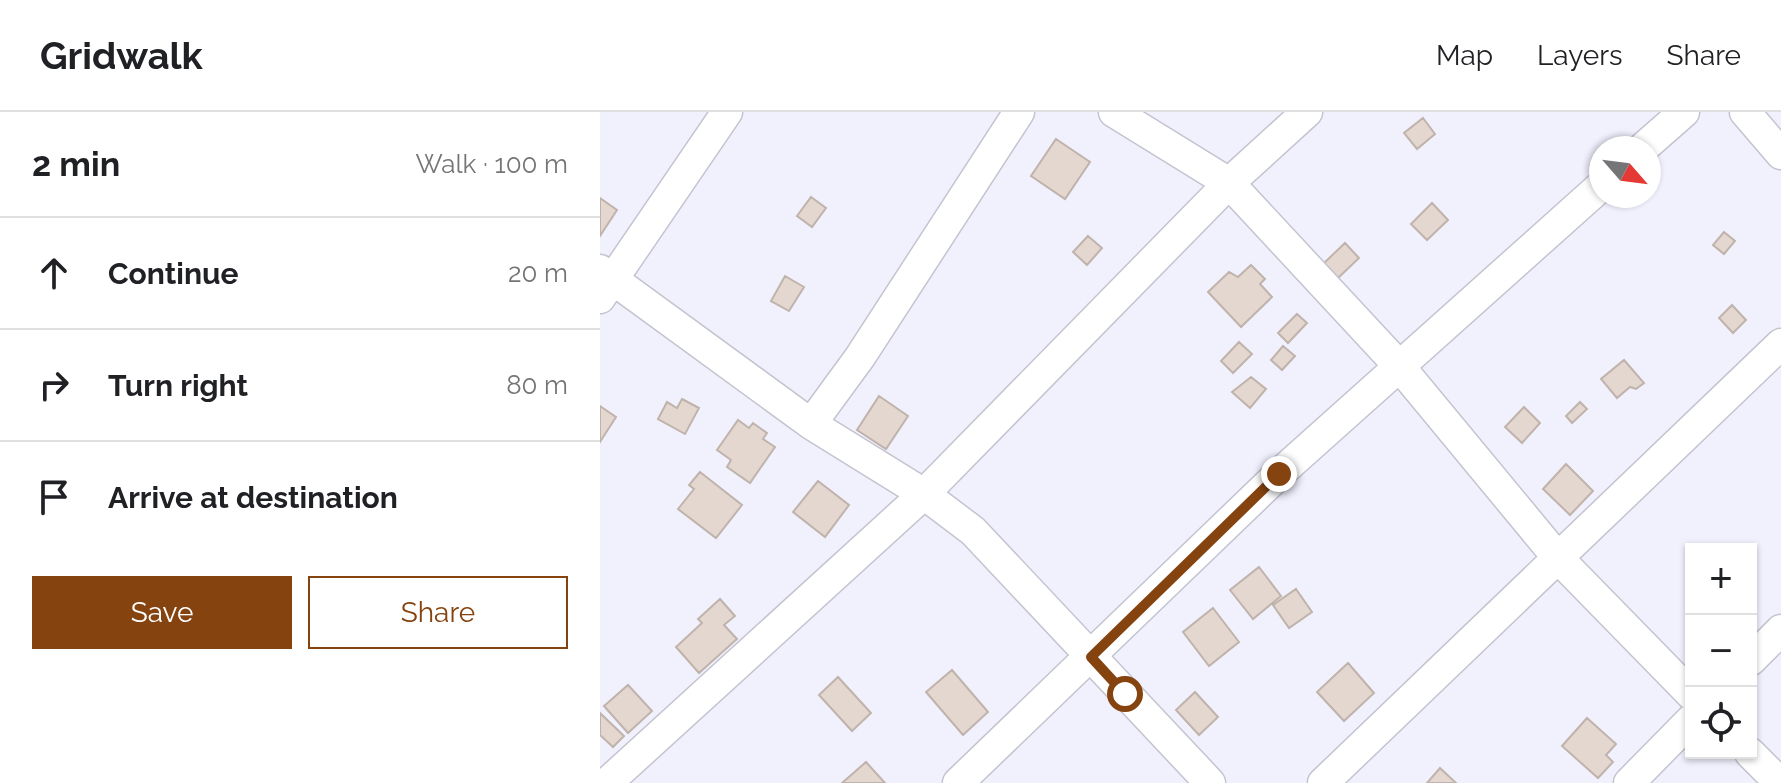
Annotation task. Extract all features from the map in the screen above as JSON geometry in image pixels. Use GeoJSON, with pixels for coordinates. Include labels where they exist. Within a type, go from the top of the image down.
{"type":"FeatureCollection","features":[{"type":"Feature","properties":{"kind":"street"},"geometry":{"type":"LineString","coordinates":[[727,112],[604,282],[811,424],[924,494],[973,531],[1210,783]]}},
{"type":"Feature","properties":{"kind":"street"},"geometry":{"type":"LineString","coordinates":[[811,424],[860,357],[1019,112]]}},
{"type":"Feature","properties":{"kind":"street"},"geometry":{"type":"LineString","coordinates":[[1114,112],[1229,183],[1400,367],[1558,558],[1685,688]]}},
{"type":"Feature","properties":{"kind":"street"},"geometry":{"type":"LineString","coordinates":[[607,783],[924,494],[1229,183],[1307,112]]}},
{"type":"Feature","properties":{"kind":"street"},"geometry":{"type":"LineString","coordinates":[[1657,136],[1684,112]]}},
{"type":"Feature","properties":{"kind":"street"},"geometry":{"type":"LineString","coordinates":[[1745,112],[1781,154]]}},
{"type":"Feature","properties":{"kind":"street"},"geometry":{"type":"LineString","coordinates":[[958,783],[1279,474],[1589,197]]}},
{"type":"Feature","properties":{"kind":"street"},"geometry":{"type":"LineString","coordinates":[[1323,783],[1781,344]]}},
{"type":"Feature","properties":{"kind":"street"},"geometry":{"type":"LineString","coordinates":[[1757,654],[1781,630]]}},
{"type":"Feature","properties":{"kind":"street"},"geometry":{"type":"LineString","coordinates":[[1629,783],[1685,726]]}},
{"type":"Feature","properties":{"kind":"street"},"geometry":{"type":"LineString","coordinates":[[1756,759],[1780,783]]}},
{"type":"Feature","properties":{"kind":"building"},"geometry":{"type":"Polygon","coordinates":[[[1423,118],[1435,134],[1417,149],[1404,133],[1423,118]]]}},
{"type":"Feature","properties":{"kind":"building"},"geometry":{"type":"Polygon","coordinates":[[[1056,139],[1090,162],[1065,199],[1031,176],[1056,139]]]}},
{"type":"Feature","properties":{"kind":"building"},"geometry":{"type":"Polygon","coordinates":[[[811,197],[826,208],[812,227],[797,216],[811,197]]]}},
{"type":"Feature","properties":{"kind":"building"},"geometry":{"type":"Polygon","coordinates":[[[600,198],[617,210],[600,236],[600,198]]]}},
{"type":"Feature","properties":{"kind":"building"},"geometry":{"type":"Polygon","coordinates":[[[1432,203],[1448,220],[1427,240],[1411,224],[1432,203]]]}},
{"type":"Feature","properties":{"kind":"building"},"geometry":{"type":"Polygon","coordinates":[[[1724,232],[1735,241],[1724,254],[1713,245],[1724,232]]]}},
{"type":"Feature","properties":{"kind":"building"},"geometry":{"type":"Polygon","coordinates":[[[1088,236],[1102,248],[1087,265],[1073,252],[1088,236]]]}},
{"type":"Feature","properties":{"kind":"building"},"geometry":{"type":"Polygon","coordinates":[[[1345,243],[1359,258],[1338,278],[1324,263],[1345,243]]]}},
{"type":"Feature","properties":{"kind":"building"},"geometry":{"type":"Polygon","coordinates":[[[1251,265],[1265,279],[1260,284],[1272,297],[1241,327],[1208,292],[1229,272],[1238,277],[1251,265]]]}},
{"type":"Feature","properties":{"kind":"building"},"geometry":{"type":"Polygon","coordinates":[[[785,276],[804,287],[789,311],[771,301],[785,276]]]}},
{"type":"Feature","properties":{"kind":"building"},"geometry":{"type":"Polygon","coordinates":[[[1732,305],[1746,320],[1733,333],[1719,318],[1732,305]]]}},
{"type":"Feature","properties":{"kind":"building"},"geometry":{"type":"Polygon","coordinates":[[[1297,314],[1307,323],[1288,343],[1278,333],[1297,314]]]}},
{"type":"Feature","properties":{"kind":"building"},"geometry":{"type":"Polygon","coordinates":[[[1239,342],[1252,354],[1233,373],[1221,361],[1239,342]]]}},
{"type":"Feature","properties":{"kind":"building"},"geometry":{"type":"Polygon","coordinates":[[[1283,346],[1295,356],[1282,370],[1271,360],[1283,346]]]}},
{"type":"Feature","properties":{"kind":"building"},"geometry":{"type":"Polygon","coordinates":[[[1624,360],[1644,383],[1636,389],[1630,387],[1617,398],[1601,379],[1624,360]]]}},
{"type":"Feature","properties":{"kind":"building"},"geometry":{"type":"Polygon","coordinates":[[[1251,377],[1266,389],[1250,408],[1232,392],[1251,377]]]}},
{"type":"Feature","properties":{"kind":"building"},"geometry":{"type":"Polygon","coordinates":[[[879,396],[908,416],[886,449],[857,430],[879,396]]]}},
{"type":"Feature","properties":{"kind":"building"},"geometry":{"type":"Polygon","coordinates":[[[682,399],[699,408],[685,434],[658,419],[667,402],[677,408],[682,399]]]}},
{"type":"Feature","properties":{"kind":"building"},"geometry":{"type":"Polygon","coordinates":[[[1580,402],[1587,409],[1572,423],[1566,416],[1580,402]]]}},
{"type":"Feature","properties":{"kind":"building"},"geometry":{"type":"Polygon","coordinates":[[[600,406],[616,417],[600,442],[600,406]]]}},
{"type":"Feature","properties":{"kind":"building"},"geometry":{"type":"Polygon","coordinates":[[[1524,407],[1540,423],[1522,443],[1505,427],[1524,407]]]}},
{"type":"Feature","properties":{"kind":"building"},"geometry":{"type":"Polygon","coordinates":[[[738,420],[749,428],[753,423],[767,433],[763,439],[775,447],[750,483],[727,467],[731,460],[717,450],[738,420]]]}},
{"type":"Feature","properties":{"kind":"building"},"geometry":{"type":"Polygon","coordinates":[[[1566,464],[1593,491],[1570,515],[1543,489],[1566,464]]]}},
{"type":"Feature","properties":{"kind":"building"},"geometry":{"type":"Polygon","coordinates":[[[700,472],[742,505],[716,538],[678,509],[694,489],[689,485],[700,472]]]}},
{"type":"Feature","properties":{"kind":"building"},"geometry":{"type":"Polygon","coordinates":[[[818,481],[849,505],[825,537],[793,512],[818,481]]]}},
{"type":"Feature","properties":{"kind":"building"},"geometry":{"type":"Polygon","coordinates":[[[1259,567],[1281,596],[1253,619],[1230,590],[1259,567]]]}},
{"type":"Feature","properties":{"kind":"building"},"geometry":{"type":"Polygon","coordinates":[[[1296,589],[1312,612],[1289,628],[1273,605],[1296,589]]]}},
{"type":"Feature","properties":{"kind":"building"},"geometry":{"type":"Polygon","coordinates":[[[720,599],[735,616],[724,625],[737,639],[699,673],[676,647],[702,623],[698,619],[720,599]]]}},
{"type":"Feature","properties":{"kind":"building"},"geometry":{"type":"Polygon","coordinates":[[[1213,608],[1239,642],[1209,666],[1183,632],[1213,608]]]}},
{"type":"Feature","properties":{"kind":"building"},"geometry":{"type":"Polygon","coordinates":[[[1348,663],[1374,693],[1344,721],[1317,692],[1348,663]]]}},
{"type":"Feature","properties":{"kind":"building"},"geometry":{"type":"Polygon","coordinates":[[[952,670],[988,712],[963,735],[926,692],[952,670]]]}},
{"type":"Feature","properties":{"kind":"building"},"geometry":{"type":"Polygon","coordinates":[[[838,677],[871,713],[852,731],[819,695],[838,677]]]}},
{"type":"Feature","properties":{"kind":"building"},"geometry":{"type":"Polygon","coordinates":[[[628,685],[652,711],[628,733],[604,706],[628,685]]]}},
{"type":"Feature","properties":{"kind":"building"},"geometry":{"type":"Polygon","coordinates":[[[1195,692],[1218,717],[1199,735],[1176,710],[1195,692]]]}},
{"type":"Feature","properties":{"kind":"building"},"geometry":{"type":"Polygon","coordinates":[[[600,713],[624,736],[613,747],[600,735],[600,713]]]}},
{"type":"Feature","properties":{"kind":"building"},"geometry":{"type":"Polygon","coordinates":[[[1587,718],[1616,744],[1606,755],[1613,762],[1598,778],[1562,746],[1587,718]]]}},
{"type":"Feature","properties":{"kind":"building"},"geometry":{"type":"Polygon","coordinates":[[[866,762],[885,783],[842,783],[866,762]]]}},
{"type":"Feature","properties":{"kind":"building"},"geometry":{"type":"Polygon","coordinates":[[[1440,768],[1456,783],[1427,783],[1440,768]]]}},
{"type":"Feature","properties":{"kind":"route"},"geometry":{"type":"LineString","coordinates":[[1125,694],[1091,657],[1279,474]]}}]}
